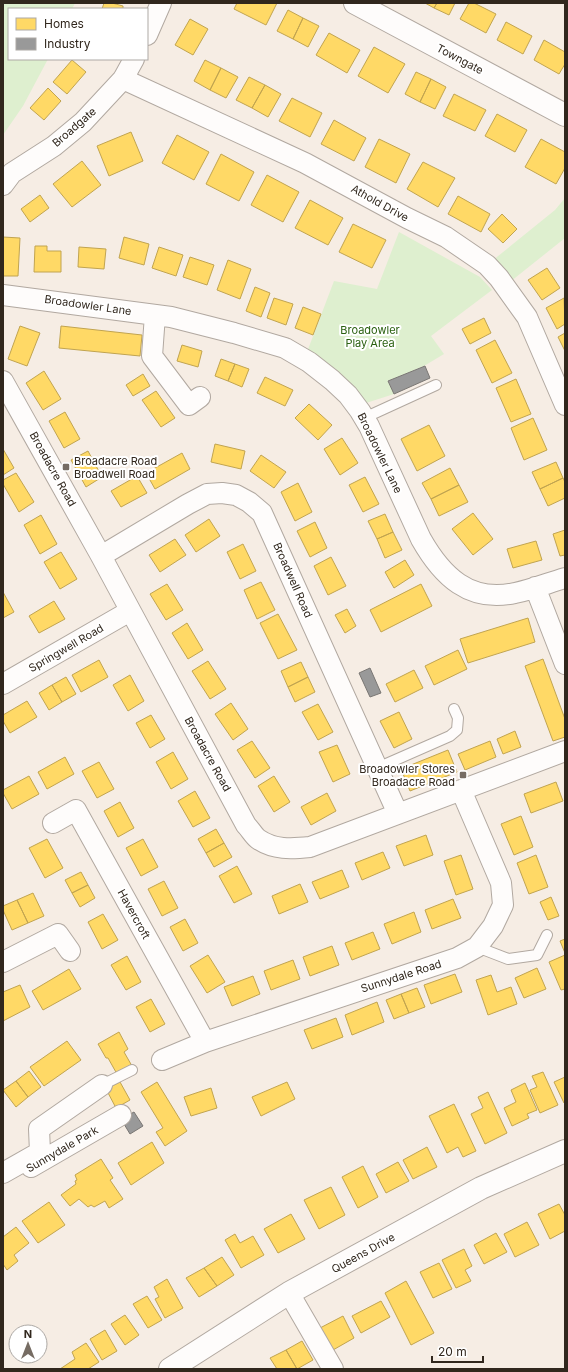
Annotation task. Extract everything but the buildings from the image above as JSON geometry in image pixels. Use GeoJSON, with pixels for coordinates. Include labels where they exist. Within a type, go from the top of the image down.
{"type":"FeatureCollection","features":[{"type":"Feature","properties":{"kind":"street"},"geometry":{"type":"LineString","coordinates":[[148,32],[161,3]]}},
{"type":"Feature","properties":{"kind":"street","name":"Towngate"},"geometry":{"type":"LineString","coordinates":[[361,4],[565,115]]}},
{"type":"Feature","properties":{"kind":"street","name":"Broadgate"},"geometry":{"type":"LineString","coordinates":[[6,175],[54,146],[83,122],[123,78],[133,60]]}},
{"type":"Feature","properties":{"kind":"street","name":"Athold Drive"},"geometry":{"type":"LineString","coordinates":[[123,78],[305,163],[407,218],[446,237],[487,265],[499,278],[527,317],[565,405]]}},
{"type":"Feature","properties":{"kind":"street","name":"Broadowler Lane"},"geometry":{"type":"LineString","coordinates":[[3,294],[172,317],[285,348],[309,362],[348,395],[364,418],[421,539],[430,555],[452,580],[481,594],[498,595],[515,593],[565,578]]}},
{"type":"Feature","properties":{"kind":"street"},"geometry":{"type":"LineString","coordinates":[[155,315],[152,356],[189,405],[200,397]]}},
{"type":"Feature","properties":{"kind":"street","name":"Broadacre Road"},"geometry":{"type":"LineString","coordinates":[[3,380],[101,556],[246,825],[257,838],[272,846],[289,850],[310,847],[565,751]]}},
{"type":"Feature","properties":{"kind":"street","name":"Broadwell Road"},"geometry":{"type":"LineString","coordinates":[[101,556],[207,494],[222,493],[236,495],[249,502],[262,513],[398,814]]}},
{"type":"Feature","properties":{"kind":"street"},"geometry":{"type":"LineString","coordinates":[[536,587],[565,664]]}},
{"type":"Feature","properties":{"kind":"street","name":"Springwell Road"},"geometry":{"type":"LineString","coordinates":[[4,683],[130,611]]}},
{"type":"Feature","properties":{"kind":"street","name":"Sunnydale Road"},"geometry":{"type":"LineString","coordinates":[[162,1060],[204,1042],[457,958],[477,946],[493,926],[503,905],[501,883],[461,790]]}},
{"type":"Feature","properties":{"kind":"street","name":"Havercroft"},"geometry":{"type":"LineString","coordinates":[[53,823],[76,810],[204,1042]]}},
{"type":"Feature","properties":{"kind":"street"},"geometry":{"type":"LineString","coordinates":[[3,962],[58,934],[70,951]]}},
{"type":"Feature","properties":{"kind":"street","name":"Sunnydale Park"},"geometry":{"type":"LineString","coordinates":[[3,1173],[40,1152],[39,1130],[102,1085]]}},
{"type":"Feature","properties":{"kind":"street","name":"Sunnydale Park"},"geometry":{"type":"LineString","coordinates":[[3,1183],[121,1115]]}},
{"type":"Feature","properties":{"kind":"street","name":"Queens Drive"},"geometry":{"type":"LineString","coordinates":[[170,1369],[289,1293],[480,1188],[565,1151]]}},
{"type":"Feature","properties":{"kind":"street"},"geometry":{"type":"LineString","coordinates":[[289,1293],[333,1369]]}},
{"type":"Feature","properties":{"kind":"lane"},"geometry":{"type":"LineString","coordinates":[[364,418],[436,385]]}},
{"type":"Feature","properties":{"kind":"lane"},"geometry":{"type":"LineString","coordinates":[[377,768],[450,736],[457,730],[458,718],[454,709]]}},
{"type":"Feature","properties":{"kind":"lane"},"geometry":{"type":"LineString","coordinates":[[477,946],[508,959],[536,955],[547,935]]}},
{"type":"Feature","properties":{"kind":"lane"},"geometry":{"type":"LineString","coordinates":[[102,1085],[132,1070]]}},
{"type":"Feature","properties":{"kind":"green space"},"geometry":{"type":"Polygon","coordinates":[[[3,3],[75,3],[72,8],[8,8],[8,60],[47,60],[23,106],[3,135],[3,3]]]}},
{"type":"Feature","properties":{"kind":"green space"},"geometry":{"type":"Polygon","coordinates":[[[565,198],[565,238],[505,286],[487,265],[555,210],[565,198]]]}},
{"type":"Feature","properties":{"kind":"green space","name":"Broadowler Play Area"},"geometry":{"type":"Polygon","coordinates":[[[399,232],[480,277],[492,290],[431,336],[444,354],[424,366],[388,381],[394,394],[363,404],[307,352],[334,281],[377,289],[399,232]]]}},
{"type":"Feature","properties":{"kind":"place","name":"Broadacre Road Broadwell Road"},"geometry":{"type":"Point","coordinates":[66,467]}},
{"type":"Feature","properties":{"kind":"place","name":"Broadowler Stores Broadacre Road"},"geometry":{"type":"Point","coordinates":[463,775]}}]}
